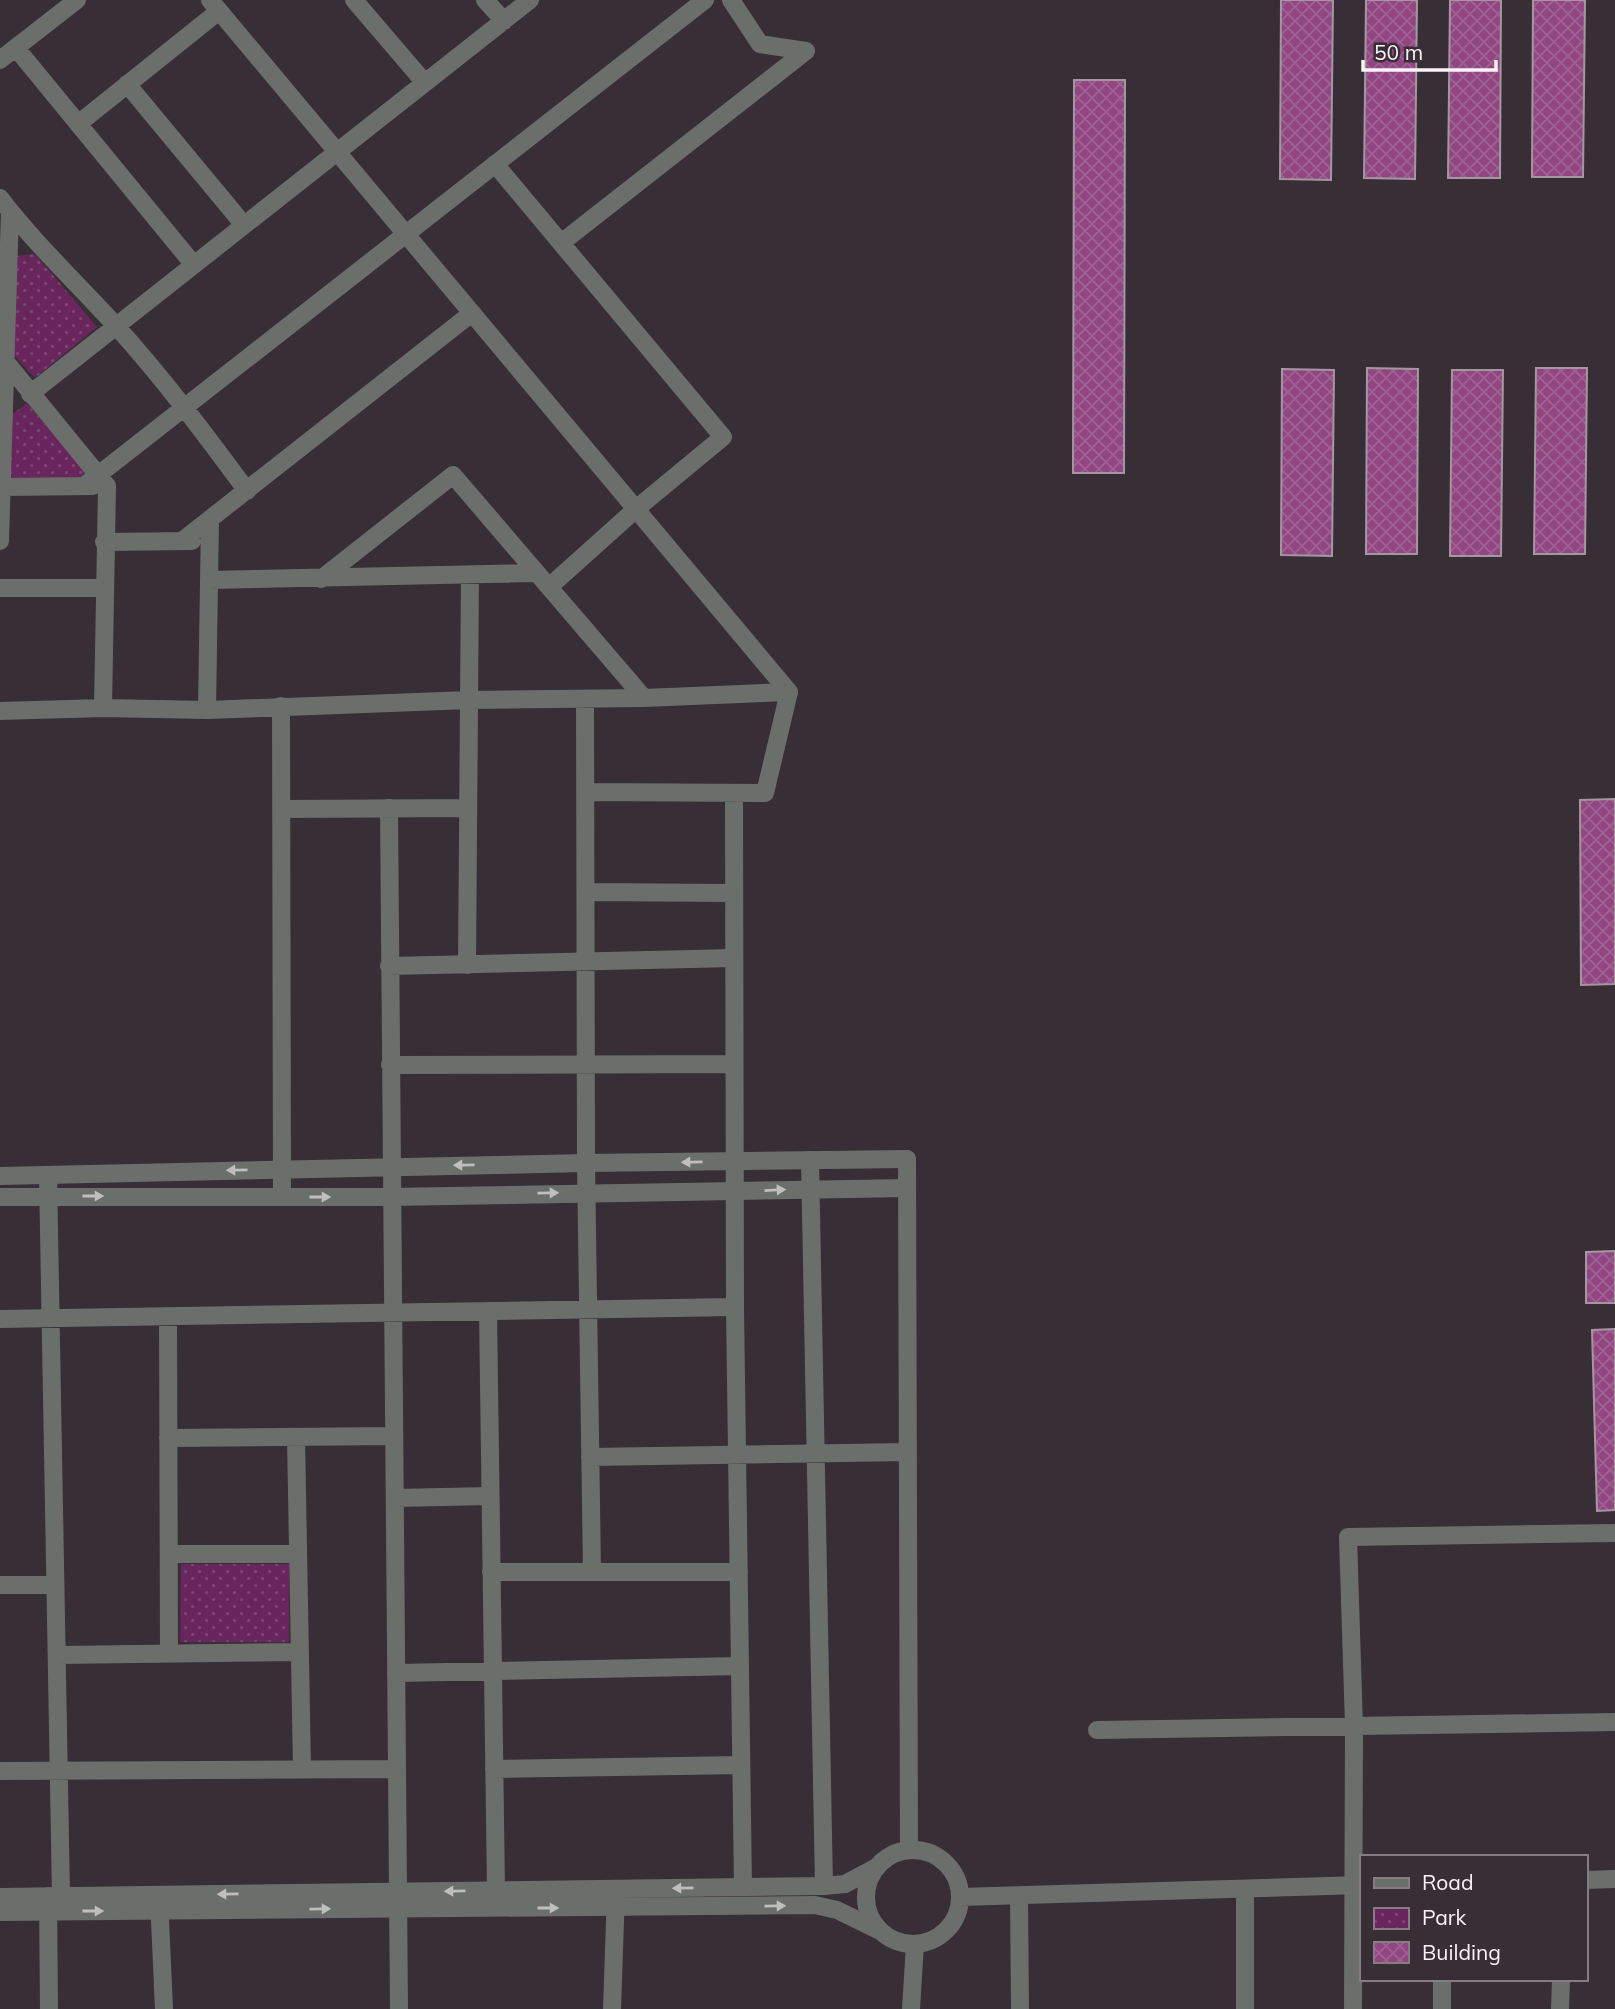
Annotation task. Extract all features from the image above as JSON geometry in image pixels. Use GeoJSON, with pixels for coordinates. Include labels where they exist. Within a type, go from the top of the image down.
{"type":"FeatureCollection","features":[{"type":"Feature","properties":{"kind":"street"},"geometry":{"type":"LineString","coordinates":[[0,60],[77,0]]}},
{"type":"Feature","properties":{"kind":"street"},"geometry":{"type":"LineString","coordinates":[[354,0],[425,83]]}},
{"type":"Feature","properties":{"kind":"street"},"geometry":{"type":"LineString","coordinates":[[485,0],[504,21]]}},
{"type":"Feature","properties":{"kind":"street"},"geometry":{"type":"LineString","coordinates":[[30,394],[530,0]]}},
{"type":"Feature","properties":{"kind":"street"},"geometry":{"type":"LineString","coordinates":[[2,487],[96,483],[184,407],[705,0]]}},
{"type":"Feature","properties":{"kind":"street"},"geometry":{"type":"LineString","coordinates":[[561,243],[806,51],[760,44],[731,0]]}},
{"type":"Feature","properties":{"kind":"street"},"geometry":{"type":"LineString","coordinates":[[78,124],[127,84],[214,5],[789,692]]}},
{"type":"Feature","properties":{"kind":"street"},"geometry":{"type":"LineString","coordinates":[[16,48],[194,265]]}},
{"type":"Feature","properties":{"kind":"street"},"geometry":{"type":"LineString","coordinates":[[127,84],[244,225]]}},
{"type":"Feature","properties":{"kind":"street"},"geometry":{"type":"LineString","coordinates":[[209,580],[470,575],[543,580],[636,509],[723,437],[495,164]]}},
{"type":"Feature","properties":{"kind":"street"},"geometry":{"type":"LineString","coordinates":[[5,205],[116,326],[184,407],[247,491]]}},
{"type":"Feature","properties":{"kind":"street"},"geometry":{"type":"LineString","coordinates":[[0,541],[5,205]]}},
{"type":"Feature","properties":{"kind":"street"},"geometry":{"type":"LineString","coordinates":[[4,245],[39,245]]}},
{"type":"Feature","properties":{"kind":"street"},"geometry":{"type":"LineString","coordinates":[[182,541],[472,313]]}},
{"type":"Feature","properties":{"kind":"street"},"geometry":{"type":"LineString","coordinates":[[3,361],[96,483],[104,542],[103,708]]}},
{"type":"Feature","properties":{"kind":"street"},"geometry":{"type":"LineString","coordinates":[[321,579],[453,475],[644,698]]}},
{"type":"Feature","properties":{"kind":"street"},"geometry":{"type":"LineString","coordinates":[[207,710],[211,519]]}},
{"type":"Feature","properties":{"kind":"street"},"geometry":{"type":"LineString","coordinates":[[104,542],[210,541]]}},
{"type":"Feature","properties":{"kind":"street"},"geometry":{"type":"LineString","coordinates":[[467,965],[470,575]]}},
{"type":"Feature","properties":{"kind":"street"},"geometry":{"type":"LineString","coordinates":[[0,588],[105,588]]}},
{"type":"Feature","properties":{"kind":"street"},"geometry":{"type":"LineString","coordinates":[[0,711],[103,708],[207,710],[789,692]]}},
{"type":"Feature","properties":{"kind":"street"},"geometry":{"type":"LineString","coordinates":[[586,792],[765,793],[789,692]]}},
{"type":"Feature","properties":{"kind":"street"},"geometry":{"type":"LineString","coordinates":[[585,699],[586,1192],[592,1572]]}},
{"type":"Feature","properties":{"kind":"street"},"geometry":{"type":"LineString","coordinates":[[281,706],[282,1197]]}},
{"type":"Feature","properties":{"kind":"street"},"geometry":{"type":"LineString","coordinates":[[734,793],[734,1192],[743,1887]]}},
{"type":"Feature","properties":{"kind":"street"},"geometry":{"type":"LineString","coordinates":[[389,808],[390,1197],[399,2009]]}},
{"type":"Feature","properties":{"kind":"street"},"geometry":{"type":"LineString","coordinates":[[282,809],[468,808]]}},
{"type":"Feature","properties":{"kind":"street"},"geometry":{"type":"LineString","coordinates":[[586,892],[734,893]]}},
{"type":"Feature","properties":{"kind":"street"},"geometry":{"type":"LineString","coordinates":[[389,966],[734,958]]}},
{"type":"Feature","properties":{"kind":"street"},"geometry":{"type":"LineString","coordinates":[[390,1065],[734,1065]]}},
{"type":"Feature","properties":{"kind":"street"},"geometry":{"type":"LineString","coordinates":[[0,1176],[907,1159],[909,1850]]}},
{"type":"Feature","properties":{"kind":"street"},"geometry":{"type":"LineString","coordinates":[[810,1160],[824,1886]]}},
{"type":"Feature","properties":{"kind":"street"},"geometry":{"type":"LineString","coordinates":[[48,1175],[59,1770],[49,2009]]}},
{"type":"Feature","properties":{"kind":"street"},"geometry":{"type":"LineString","coordinates":[[0,1197],[390,1197],[907,1188]]}},
{"type":"Feature","properties":{"kind":"street"},"geometry":{"type":"LineString","coordinates":[[0,1319],[735,1307]]}},
{"type":"Feature","properties":{"kind":"street"},"geometry":{"type":"LineString","coordinates":[[488,1311],[496,1890]]}},
{"type":"Feature","properties":{"kind":"street"},"geometry":{"type":"LineString","coordinates":[[168,1316],[169,1654]]}},
{"type":"Feature","properties":{"kind":"street"},"geometry":{"type":"LineString","coordinates":[[296,1437],[302,1769]]}},
{"type":"Feature","properties":{"kind":"street"},"geometry":{"type":"LineString","coordinates":[[168,1438],[393,1437]]}},
{"type":"Feature","properties":{"kind":"street"},"geometry":{"type":"LineString","coordinates":[[590,1457],[908,1452]]}},
{"type":"Feature","properties":{"kind":"street"},"geometry":{"type":"LineString","coordinates":[[395,1498],[490,1496]]}},
{"type":"Feature","properties":{"kind":"street"},"geometry":{"type":"LineString","coordinates":[[1353,2009],[1357,1885],[1348,1537],[1615,1534]]}},
{"type":"Feature","properties":{"kind":"street"},"geometry":{"type":"LineString","coordinates":[[169,1554],[298,1553]]}},
{"type":"Feature","properties":{"kind":"street"},"geometry":{"type":"LineString","coordinates":[[491,1572],[739,1572]]}},
{"type":"Feature","properties":{"kind":"street"},"geometry":{"type":"LineString","coordinates":[[0,1585],[55,1585]]}},
{"type":"Feature","properties":{"kind":"street"},"geometry":{"type":"LineString","coordinates":[[57,1655],[300,1652]]}},
{"type":"Feature","properties":{"kind":"street"},"geometry":{"type":"LineString","coordinates":[[396,1673],[740,1666]]}},
{"type":"Feature","properties":{"kind":"street"},"geometry":{"type":"LineString","coordinates":[[1097,1730],[1615,1722]]}},
{"type":"Feature","properties":{"kind":"street"},"geometry":{"type":"LineString","coordinates":[[494,1769],[741,1765]]}},
{"type":"Feature","properties":{"kind":"street"},"geometry":{"type":"LineString","coordinates":[[0,1771],[397,1769]]}},
{"type":"Feature","properties":{"kind":"street"},"geometry":{"type":"LineString","coordinates":[[0,1896],[52,1901],[159,1903],[398,1900],[616,1907],[814,1905],[837,1910],[899,1942],[915,1944],[933,1940],[943,1933],[956,1915],[960,1897],[958,1881],[946,1862],[926,1851],[909,1850],[892,1854],[875,1868],[845,1884],[496,1890],[398,1900]]}},
{"type":"Feature","properties":{"kind":"street"},"geometry":{"type":"LineString","coordinates":[[875,1868],[869,1878],[865,1901],[872,1922],[880,1931]]}},
{"type":"Feature","properties":{"kind":"street"},"geometry":{"type":"LineString","coordinates":[[1587,1880],[1615,1880]]}},
{"type":"Feature","properties":{"kind":"street"},"geometry":{"type":"LineString","coordinates":[[960,1897],[1357,1885]]}},
{"type":"Feature","properties":{"kind":"street"},"geometry":{"type":"LineString","coordinates":[[612,2009],[617,1889]]}},
{"type":"Feature","properties":{"kind":"street"},"geometry":{"type":"LineString","coordinates":[[1245,1889],[1245,2009]]}},
{"type":"Feature","properties":{"kind":"street"},"geometry":{"type":"LineString","coordinates":[[1019,1896],[1020,2009]]}},
{"type":"Feature","properties":{"kind":"street"},"geometry":{"type":"LineString","coordinates":[[0,1912],[52,1901]]}},
{"type":"Feature","properties":{"kind":"street"},"geometry":{"type":"LineString","coordinates":[[159,1903],[164,2009]]}},
{"type":"Feature","properties":{"kind":"street"},"geometry":{"type":"LineString","coordinates":[[911,2009],[915,1944]]}},
{"type":"Feature","properties":{"kind":"street"},"geometry":{"type":"LineString","coordinates":[[1442,1981],[1442,2009]]}},
{"type":"Feature","properties":{"kind":"street"},"geometry":{"type":"LineString","coordinates":[[1560,2009],[1561,1981]]}},
{"type":"Feature","properties":{"kind":"green space"},"geometry":{"type":"Polygon","coordinates":[[[35,254],[97,327],[35,378],[13,354],[17,256],[35,254]]]}},
{"type":"Feature","properties":{"kind":"green space"},"geometry":{"type":"Polygon","coordinates":[[[27,403],[86,473],[78,480],[8,478],[9,417],[27,403]]]}},
{"type":"Feature","properties":{"kind":"green space"},"geometry":{"type":"Polygon","coordinates":[[[181,1564],[289,1564],[289,1642],[180,1642],[181,1564]]]}},
{"type":"Feature","properties":{"kind":"building"},"geometry":{"type":"Polygon","coordinates":[[[1281,0],[1333,0],[1331,180],[1280,179],[1281,0]]]}},
{"type":"Feature","properties":{"kind":"building"},"geometry":{"type":"Polygon","coordinates":[[[1366,0],[1417,0],[1415,179],[1364,178],[1366,0]]]}},
{"type":"Feature","properties":{"kind":"building"},"geometry":{"type":"Polygon","coordinates":[[[1450,0],[1501,0],[1500,178],[1448,178],[1450,0]]]}},
{"type":"Feature","properties":{"kind":"building"},"geometry":{"type":"Polygon","coordinates":[[[1533,0],[1585,0],[1583,177],[1532,177],[1533,0]]]}},
{"type":"Feature","properties":{"kind":"building"},"geometry":{"type":"Polygon","coordinates":[[[1074,80],[1125,80],[1124,473],[1073,473],[1074,80]]]}},
{"type":"Feature","properties":{"kind":"building"},"geometry":{"type":"Polygon","coordinates":[[[1367,368],[1418,369],[1417,554],[1366,554],[1367,368]]]}},
{"type":"Feature","properties":{"kind":"building"},"geometry":{"type":"Polygon","coordinates":[[[1536,368],[1587,368],[1585,554],[1534,554],[1536,368]]]}},
{"type":"Feature","properties":{"kind":"building"},"geometry":{"type":"Polygon","coordinates":[[[1282,369],[1334,370],[1332,556],[1281,555],[1282,369]]]}},
{"type":"Feature","properties":{"kind":"building"},"geometry":{"type":"Polygon","coordinates":[[[1452,370],[1503,370],[1501,556],[1450,556],[1452,370]]]}},
{"type":"Feature","properties":{"kind":"building"},"geometry":{"type":"Polygon","coordinates":[[[1615,799],[1615,984],[1581,985],[1580,800],[1615,799]]]}},
{"type":"Feature","properties":{"kind":"building"},"geometry":{"type":"Polygon","coordinates":[[[1615,1251],[1615,1303],[1586,1303],[1586,1252],[1615,1251]]]}},
{"type":"Feature","properties":{"kind":"building"},"geometry":{"type":"Polygon","coordinates":[[[1615,1329],[1615,1510],[1597,1511],[1592,1330],[1615,1329]]]}}]}
